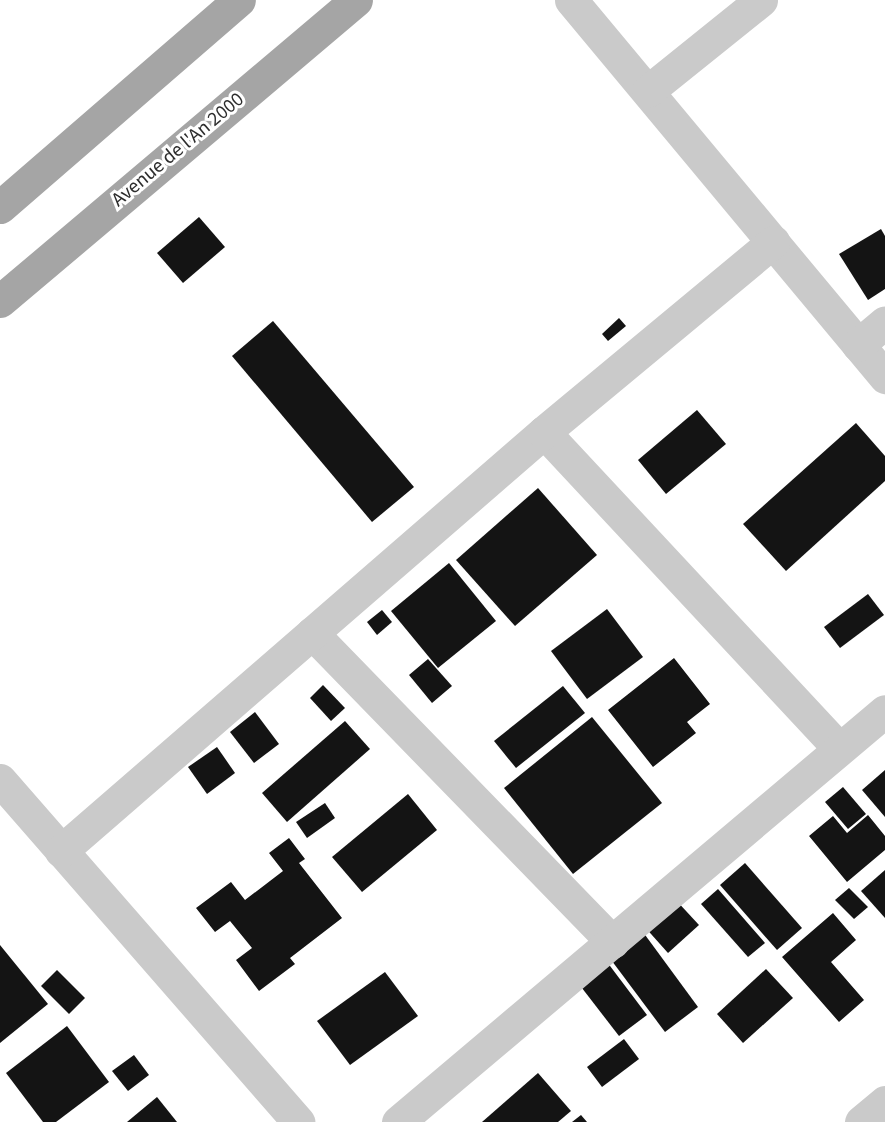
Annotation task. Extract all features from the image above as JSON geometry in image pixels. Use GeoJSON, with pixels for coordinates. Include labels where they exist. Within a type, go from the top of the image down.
{"type":"FeatureCollection","features":[{"type":"Feature","properties":{"kind":"main road"},"geometry":{"type":"LineString","coordinates":[[0,207],[239,0]]}},
{"type":"Feature","properties":{"kind":"main road","name":"Avenue de l'An 2000"},"geometry":{"type":"LineString","coordinates":[[0,301],[356,0]]}},
{"type":"Feature","properties":{"kind":"street"},"geometry":{"type":"LineString","coordinates":[[572,0],[885,377]]}},
{"type":"Feature","properties":{"kind":"street"},"geometry":{"type":"LineString","coordinates":[[648,92],[761,0]]}},
{"type":"Feature","properties":{"kind":"street"},"geometry":{"type":"LineString","coordinates":[[61,850],[544,432],[773,242]]}},
{"type":"Feature","properties":{"kind":"street"},"geometry":{"type":"LineString","coordinates":[[858,345],[885,322]]}},
{"type":"Feature","properties":{"kind":"street"},"geometry":{"type":"LineString","coordinates":[[544,432],[839,748]]}},
{"type":"Feature","properties":{"kind":"street"},"geometry":{"type":"LineString","coordinates":[[312,633],[612,942]]}},
{"type":"Feature","properties":{"kind":"street"},"geometry":{"type":"LineString","coordinates":[[398,1122],[885,711]]}},
{"type":"Feature","properties":{"kind":"street"},"geometry":{"type":"LineString","coordinates":[[0,780],[298,1122]]}},
{"type":"Feature","properties":{"kind":"street"},"geometry":{"type":"LineString","coordinates":[[861,1122],[885,1102]]}},
{"type":"Feature","properties":{"kind":"building"},"geometry":{"type":"Polygon","coordinates":[[[199,217],[225,247],[183,283],[157,253],[199,217]]]}},
{"type":"Feature","properties":{"kind":"building"},"geometry":{"type":"Polygon","coordinates":[[[881,229],[885,236],[885,289],[868,300],[839,254],[881,229]]]}},
{"type":"Feature","properties":{"kind":"building"},"geometry":{"type":"Polygon","coordinates":[[[619,318],[626,326],[608,341],[602,334],[619,318]]]}},
{"type":"Feature","properties":{"kind":"building"},"geometry":{"type":"Polygon","coordinates":[[[273,321],[414,487],[372,522],[232,356],[273,321]]]}},
{"type":"Feature","properties":{"kind":"building"},"geometry":{"type":"Polygon","coordinates":[[[697,410],[726,444],[666,494],[638,460],[697,410]]]}},
{"type":"Feature","properties":{"kind":"building"},"geometry":{"type":"Polygon","coordinates":[[[856,423],[885,456],[885,481],[786,571],[743,524],[856,423]]]}},
{"type":"Feature","properties":{"kind":"building"},"geometry":{"type":"Polygon","coordinates":[[[538,488],[597,555],[515,626],[456,560],[538,488]]]}},
{"type":"Feature","properties":{"kind":"building"},"geometry":{"type":"Polygon","coordinates":[[[449,563],[496,621],[438,668],[391,611],[449,563]]]}},
{"type":"Feature","properties":{"kind":"building"},"geometry":{"type":"Polygon","coordinates":[[[868,594],[884,615],[840,648],[824,627],[868,594]]]}},
{"type":"Feature","properties":{"kind":"building"},"geometry":{"type":"Polygon","coordinates":[[[607,609],[643,657],[587,699],[551,651],[607,609]]]}},
{"type":"Feature","properties":{"kind":"building"},"geometry":{"type":"Polygon","coordinates":[[[382,610],[392,622],[377,635],[367,622],[382,610]]]}},
{"type":"Feature","properties":{"kind":"building"},"geometry":{"type":"Polygon","coordinates":[[[674,658],[710,704],[687,722],[696,733],[653,767],[608,710],[674,658]]]}},
{"type":"Feature","properties":{"kind":"building"},"geometry":{"type":"Polygon","coordinates":[[[428,659],[452,686],[432,703],[409,675],[428,659]]]}},
{"type":"Feature","properties":{"kind":"building"},"geometry":{"type":"Polygon","coordinates":[[[323,685],[345,708],[331,721],[310,698],[323,685]]]}},
{"type":"Feature","properties":{"kind":"building"},"geometry":{"type":"Polygon","coordinates":[[[563,686],[585,713],[516,768],[494,741],[563,686]]]}},
{"type":"Feature","properties":{"kind":"building"},"geometry":{"type":"Polygon","coordinates":[[[255,712],[279,744],[254,763],[230,732],[255,712]]]}},
{"type":"Feature","properties":{"kind":"building"},"geometry":{"type":"Polygon","coordinates":[[[592,717],[662,803],[573,874],[504,788],[592,717]]]}},
{"type":"Feature","properties":{"kind":"building"},"geometry":{"type":"Polygon","coordinates":[[[345,721],[370,749],[287,822],[262,793],[345,721]]]}},
{"type":"Feature","properties":{"kind":"building"},"geometry":{"type":"Polygon","coordinates":[[[217,747],[235,773],[207,794],[188,767],[217,747]]]}},
{"type":"Feature","properties":{"kind":"building"},"geometry":{"type":"Polygon","coordinates":[[[885,770],[885,817],[862,790],[885,770]]]}},
{"type":"Feature","properties":{"kind":"building"},"geometry":{"type":"Polygon","coordinates":[[[843,787],[866,814],[848,829],[825,802],[843,787]]]}},
{"type":"Feature","properties":{"kind":"building"},"geometry":{"type":"Polygon","coordinates":[[[408,794],[437,830],[362,892],[332,857],[408,794]]]}},
{"type":"Feature","properties":{"kind":"building"},"geometry":{"type":"Polygon","coordinates":[[[325,803],[335,818],[307,838],[296,822],[325,803]]]}},
{"type":"Feature","properties":{"kind":"building"},"geometry":{"type":"Polygon","coordinates":[[[868,815],[885,836],[885,850],[847,882],[809,836],[833,816],[847,833],[868,815]]]}},
{"type":"Feature","properties":{"kind":"building"},"geometry":{"type":"Polygon","coordinates":[[[289,838],[305,859],[299,863],[342,918],[290,958],[295,964],[259,991],[236,960],[252,948],[230,921],[215,932],[196,908],[231,882],[245,900],[283,871],[269,853],[289,838]]]}},
{"type":"Feature","properties":{"kind":"building"},"geometry":{"type":"Polygon","coordinates":[[[745,863],[802,928],[777,950],[720,885],[745,863]]]}},
{"type":"Feature","properties":{"kind":"building"},"geometry":{"type":"Polygon","coordinates":[[[885,870],[885,918],[861,891],[885,870]]]}},
{"type":"Feature","properties":{"kind":"building"},"geometry":{"type":"Polygon","coordinates":[[[849,888],[868,907],[854,919],[835,900],[849,888]]]}},
{"type":"Feature","properties":{"kind":"building"},"geometry":{"type":"Polygon","coordinates":[[[718,889],[765,943],[748,957],[701,904],[718,889]]]}},
{"type":"Feature","properties":{"kind":"building"},"geometry":{"type":"Polygon","coordinates":[[[674,898],[699,925],[668,953],[643,925],[674,898]]]}},
{"type":"Feature","properties":{"kind":"building"},"geometry":{"type":"Polygon","coordinates":[[[833,913],[856,940],[831,962],[864,1000],[839,1022],[782,957],[833,913]]]}},
{"type":"Feature","properties":{"kind":"building"},"geometry":{"type":"Polygon","coordinates":[[[640,928],[698,1007],[665,1032],[606,953],[640,928]]]}},
{"type":"Feature","properties":{"kind":"building"},"geometry":{"type":"Polygon","coordinates":[[[0,945],[48,1004],[0,1043],[0,945]]]}},
{"type":"Feature","properties":{"kind":"building"},"geometry":{"type":"Polygon","coordinates":[[[604,958],[647,1015],[619,1036],[575,979],[604,958]]]}},
{"type":"Feature","properties":{"kind":"building"},"geometry":{"type":"Polygon","coordinates":[[[766,969],[793,998],[743,1043],[717,1014],[766,969]]]}},
{"type":"Feature","properties":{"kind":"building"},"geometry":{"type":"Polygon","coordinates":[[[57,970],[85,998],[69,1014],[41,986],[57,970]]]}},
{"type":"Feature","properties":{"kind":"building"},"geometry":{"type":"Polygon","coordinates":[[[385,972],[418,1016],[350,1065],[317,1021],[385,972]]]}},
{"type":"Feature","properties":{"kind":"building"},"geometry":{"type":"Polygon","coordinates":[[[67,1026],[109,1082],[56,1122],[43,1122],[6,1073],[67,1026]]]}},
{"type":"Feature","properties":{"kind":"building"},"geometry":{"type":"Polygon","coordinates":[[[624,1039],[639,1059],[602,1087],[587,1067],[624,1039]]]}},
{"type":"Feature","properties":{"kind":"building"},"geometry":{"type":"Polygon","coordinates":[[[134,1055],[149,1075],[128,1091],[112,1071],[134,1055]]]}},
{"type":"Feature","properties":{"kind":"building"},"geometry":{"type":"Polygon","coordinates":[[[538,1073],[571,1111],[558,1122],[482,1122],[538,1073]]]}},
{"type":"Feature","properties":{"kind":"building"},"geometry":{"type":"Polygon","coordinates":[[[157,1097],[177,1122],[127,1122],[157,1097]]]}},
{"type":"Feature","properties":{"kind":"building"},"geometry":{"type":"Polygon","coordinates":[[[581,1115],[587,1122],[572,1122],[581,1115]]]}}]}
